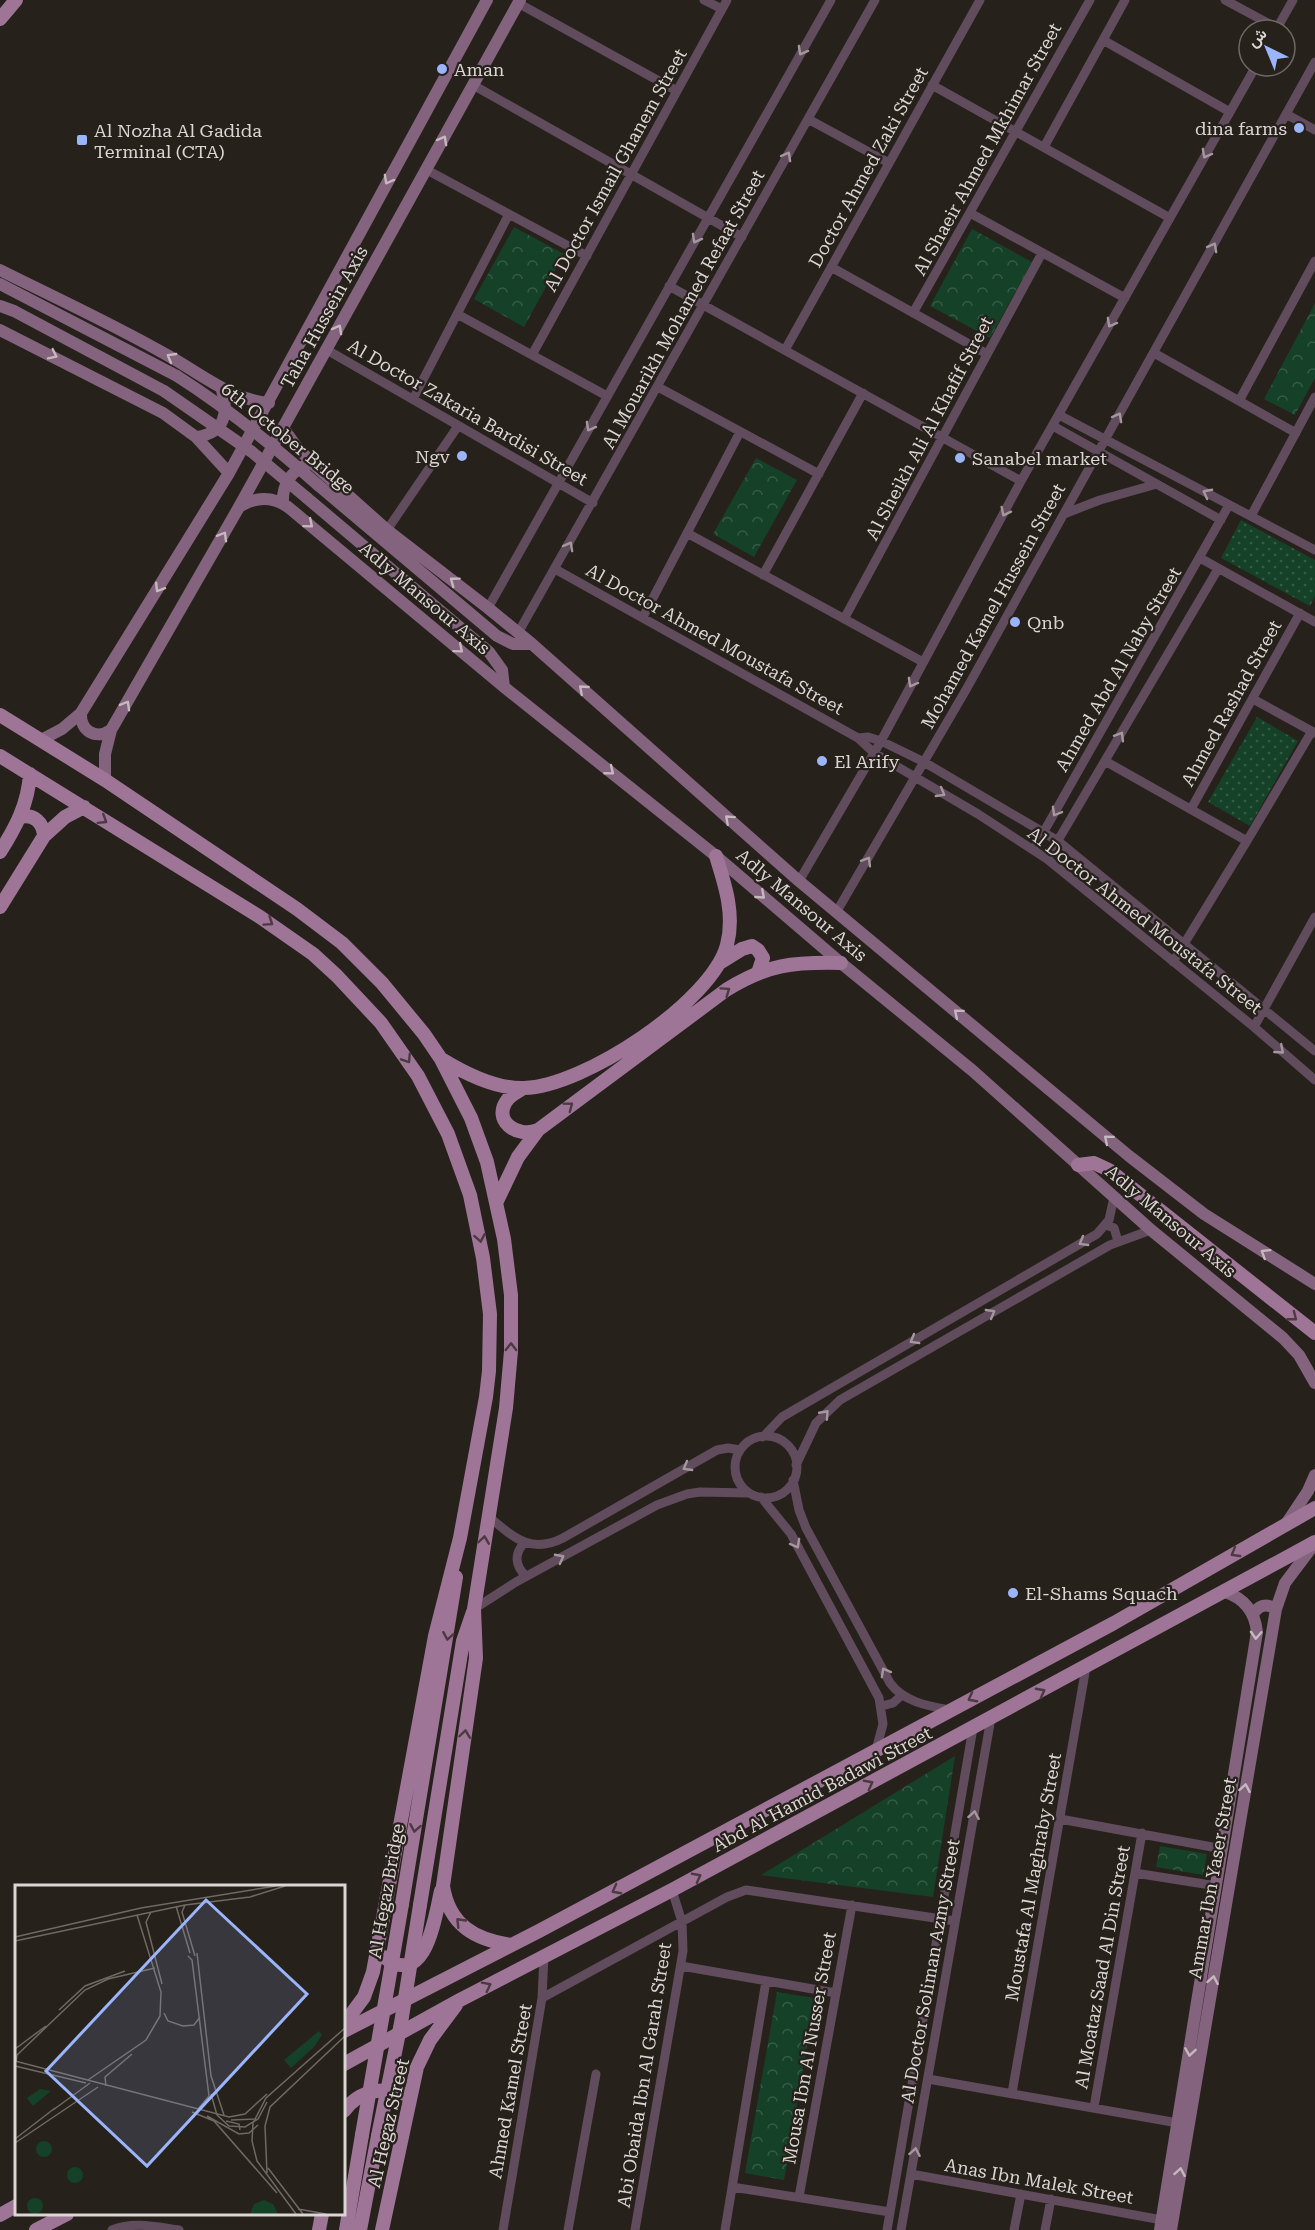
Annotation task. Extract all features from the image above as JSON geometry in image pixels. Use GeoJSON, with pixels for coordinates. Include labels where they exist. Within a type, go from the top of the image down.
{"type":"FeatureCollection","features":[{"type":"Feature","properties":{"kind":"main road"},"geometry":{"type":"LineString","coordinates":[[0,20],[16,0]]}},
{"type":"Feature","properties":{"kind":"main road","name":"Taha Hussein Axis"},"geometry":{"type":"LineString","coordinates":[[40,740],[62,729],[81,713],[229,473],[487,0]]}},
{"type":"Feature","properties":{"kind":"main road","name":"Taha Hussein Axis"},"geometry":{"type":"LineString","coordinates":[[105,780],[105,754],[111,730],[240,507],[519,1]]}},
{"type":"Feature","properties":{"kind":"main road"},"geometry":{"type":"LineString","coordinates":[[0,270],[166,354],[243,398],[269,403]]}},
{"type":"Feature","properties":{"kind":"main road","name":"6th October Bridge"},"geometry":{"type":"LineString","coordinates":[[0,284],[177,376],[206,394],[262,438],[497,636],[513,644],[532,644]]}},
{"type":"Feature","properties":{"kind":"main road","name":"6th October Bridge"},"geometry":{"type":"LineString","coordinates":[[0,306],[14,311],[164,391],[233,437],[489,652],[502,670],[504,687]]}},
{"type":"Feature","properties":{"kind":"main road"},"geometry":{"type":"LineString","coordinates":[[0,330],[163,413],[196,437],[229,473]]}},
{"type":"Feature","properties":{"kind":"main road"},"geometry":{"type":"LineString","coordinates":[[196,437],[216,429],[224,417],[226,403],[222,387]]}},
{"type":"Feature","properties":{"kind":"main road","name":"Adly Mansour Axis"},"geometry":{"type":"LineString","coordinates":[[283,428],[312,464],[387,530],[532,644],[799,881],[1129,1156],[1176,1194],[1228,1230],[1315,1284]]}},
{"type":"Feature","properties":{"kind":"main road"},"geometry":{"type":"LineString","coordinates":[[240,507],[258,499],[271,499],[283,503],[284,490],[289,477],[300,468],[312,464]]}},
{"type":"Feature","properties":{"kind":"main road","name":"Adly Mansour Axis"},"geometry":{"type":"LineString","coordinates":[[283,503],[504,687],[716,856],[964,1064],[1151,1230],[1282,1338],[1306,1365],[1315,1383]]}},
{"type":"Feature","properties":{"kind":"main road"},"geometry":{"type":"LineString","coordinates":[[81,713],[83,727],[90,733],[103,734],[111,730]]}},
{"type":"Feature","properties":{"kind":"main road"},"geometry":{"type":"LineString","coordinates":[[0,715],[105,780],[297,909],[342,944],[382,983],[424,1034],[441,1059],[471,1118],[487,1162],[509,1267],[511,1351],[506,1408],[474,1609],[476,1658],[442,1886],[427,1948],[419,1958],[409,1964],[396,1964],[386,1959],[378,1948]]}},
{"type":"Feature","properties":{"kind":"main road"},"geometry":{"type":"LineString","coordinates":[[0,756],[260,916],[313,954],[352,991],[381,1023],[407,1058],[448,1134],[470,1195],[483,1258],[490,1314],[486,1397],[456,1557],[435,1636],[373,1972],[364,1997],[345,2023]]}},
{"type":"Feature","properties":{"kind":"main road"},"geometry":{"type":"LineString","coordinates":[[0,852],[20,817],[28,795],[30,774]]}},
{"type":"Feature","properties":{"kind":"main road"},"geometry":{"type":"LineString","coordinates":[[0,907],[44,836],[65,818],[84,807]]}},
{"type":"Feature","properties":{"kind":"main road"},"geometry":{"type":"LineString","coordinates":[[20,817],[29,816],[37,819],[43,827],[44,836]]}},
{"type":"Feature","properties":{"kind":"main road"},"geometry":{"type":"LineString","coordinates":[[716,856],[730,911],[729,935],[721,962]]}},
{"type":"Feature","properties":{"kind":"main road"},"geometry":{"type":"LineString","coordinates":[[441,1059],[472,1076],[498,1083],[523,1088],[548,1085],[610,1058],[630,1045],[674,1012],[706,981],[721,962],[742,949],[752,946],[758,950],[763,958],[758,973]]}},
{"type":"Feature","properties":{"kind":"main road"},"geometry":{"type":"LineString","coordinates":[[523,1088],[506,1101],[503,1109],[508,1125],[514,1131],[522,1134],[538,1130],[726,990],[758,973],[790,963],[841,963]]}},
{"type":"Feature","properties":{"kind":"main road"},"geometry":{"type":"LineString","coordinates":[[497,1201],[518,1157],[538,1130]]}},
{"type":"Feature","properties":{"kind":"main road"},"geometry":{"type":"LineString","coordinates":[[1078,1165],[1094,1163],[1109,1170],[1315,1334]]}},
{"type":"Feature","properties":{"kind":"main road"},"geometry":{"type":"LineString","coordinates":[[1286,1524],[1308,1491],[1315,1475]]}},
{"type":"Feature","properties":{"kind":"main road","name":"Abd Al Hamid Badawi Street"},"geometry":{"type":"LineString","coordinates":[[345,2030],[512,1945],[1114,1623],[1315,1508]]}},
{"type":"Feature","properties":{"kind":"main road","name":"Abd Al Hamid Badawi Street"},"geometry":{"type":"LineString","coordinates":[[345,2063],[1315,1543]]}},
{"type":"Feature","properties":{"kind":"main road","name":"Ammar Ibn Yaser Street"},"geometry":{"type":"LineString","coordinates":[[1171,2230],[1276,1609],[1285,1583],[1315,1543]]}},
{"type":"Feature","properties":{"kind":"main road","name":"Al Hegaz Bridge"},"geometry":{"type":"LineString","coordinates":[[346,2230],[452,1611],[456,1557]]}},
{"type":"Feature","properties":{"kind":"main road"},"geometry":{"type":"LineString","coordinates":[[1225,1592],[1241,1600],[1253,1614],[1263,1605],[1276,1609]]}},
{"type":"Feature","properties":{"kind":"main road","name":"Al Hegaz Bridge"},"geometry":{"type":"LineString","coordinates":[[360,2230],[401,2023],[463,1641],[474,1609]]}},
{"type":"Feature","properties":{"kind":"main road","name":"Ammar Ibn Yaser Street"},"geometry":{"type":"LineString","coordinates":[[1161,2225],[1257,1632],[1253,1614]]}},
{"type":"Feature","properties":{"kind":"main road"},"geometry":{"type":"LineString","coordinates":[[442,1886],[450,1910],[463,1926],[481,1938],[512,1945]]}},
{"type":"Feature","properties":{"kind":"main road","name":"Al Hegaz Street"},"geometry":{"type":"LineString","coordinates":[[382,2230],[417,2067],[430,2040],[460,2000]]}},
{"type":"Feature","properties":{"kind":"main road"},"geometry":{"type":"LineString","coordinates":[[345,2109],[355,2099],[372,2091],[392,2090],[410,2096]]}},
{"type":"Feature","properties":{"kind":"main road"},"geometry":{"type":"LineString","coordinates":[[0,2215],[15,2207]]}},
{"type":"Feature","properties":{"kind":"main road"},"geometry":{"type":"LineString","coordinates":[[36,2230],[65,2215]]}},
{"type":"Feature","properties":{"kind":"main road"},"geometry":{"type":"LineString","coordinates":[[319,2230],[322,2215]]}},
{"type":"Feature","properties":{"kind":"street"},"geometry":{"type":"LineString","coordinates":[[704,0],[722,9]]}},
{"type":"Feature","properties":{"kind":"street","name":"Al Doctor Ismail Ghanem Street"},"geometry":{"type":"LineString","coordinates":[[532,355],[727,0]]}},
{"type":"Feature","properties":{"kind":"street","name":"Al Mouarikh Mohamed Refaat Street"},"geometry":{"type":"LineString","coordinates":[[488,608],[831,0]]}},
{"type":"Feature","properties":{"kind":"street","name":"Al Mouarikh Mohamed Refaat Street"},"geometry":{"type":"LineString","coordinates":[[518,633],[875,0]]}},
{"type":"Feature","properties":{"kind":"street","name":"Doctor Ahmed Zaki Street"},"geometry":{"type":"LineString","coordinates":[[785,350],[980,0]]}},
{"type":"Feature","properties":{"kind":"street","name":"Al Shaeir Ahmed Mkhimar Street"},"geometry":{"type":"LineString","coordinates":[[914,313],[1090,0]]}},
{"type":"Feature","properties":{"kind":"street"},"geometry":{"type":"LineString","coordinates":[[1044,147],[1125,0]]}},
{"type":"Feature","properties":{"kind":"street"},"geometry":{"type":"LineString","coordinates":[[1225,0],[1257,18]]}},
{"type":"Feature","properties":{"kind":"street"},"geometry":{"type":"LineString","coordinates":[[1283,18],[1293,0]]}},
{"type":"Feature","properties":{"kind":"street"},"geometry":{"type":"LineString","coordinates":[[519,1],[677,91]]}},
{"type":"Feature","properties":{"kind":"street"},"geometry":{"type":"LineString","coordinates":[[1103,40],[1230,112]]}},
{"type":"Feature","properties":{"kind":"street","name":"Mohamed Kamel Hussein Street"},"geometry":{"type":"LineString","coordinates":[[837,911],[1064,514],[1315,62]]}},
{"type":"Feature","properties":{"kind":"street","name":"Mohamed Kamel Hussein Street"},"geometry":{"type":"LineString","coordinates":[[799,881],[881,741],[1021,481],[1249,78]]}},
{"type":"Feature","properties":{"kind":"street"},"geometry":{"type":"LineString","coordinates":[[932,85],[1170,218]]}},
{"type":"Feature","properties":{"kind":"street"},"geometry":{"type":"LineString","coordinates":[[473,86],[742,237]]}},
{"type":"Feature","properties":{"kind":"street"},"geometry":{"type":"LineString","coordinates":[[1286,114],[1315,130]]}},
{"type":"Feature","properties":{"kind":"street"},"geometry":{"type":"LineString","coordinates":[[808,119],[889,163]]}},
{"type":"Feature","properties":{"kind":"street"},"geometry":{"type":"LineString","coordinates":[[427,170],[587,256]]}},
{"type":"Feature","properties":{"kind":"street"},"geometry":{"type":"LineString","coordinates":[[970,213],[1125,298]]}},
{"type":"Feature","properties":{"kind":"street"},"geometry":{"type":"LineString","coordinates":[[413,399],[509,214]]}},
{"type":"Feature","properties":{"kind":"street","name":"Al Sheikh Ali Al Khafif Street"},"geometry":{"type":"LineString","coordinates":[[844,619],[1042,253]]}},
{"type":"Feature","properties":{"kind":"street"},"geometry":{"type":"LineString","coordinates":[[1239,400],[1315,261]]}},
{"type":"Feature","properties":{"kind":"street"},"geometry":{"type":"LineString","coordinates":[[831,267],[987,354]]}},
{"type":"Feature","properties":{"kind":"street"},"geometry":{"type":"LineString","coordinates":[[1305,279],[1315,285]]}},
{"type":"Feature","properties":{"kind":"street"},"geometry":{"type":"LineString","coordinates":[[669,286],[1021,481]]}},
{"type":"Feature","properties":{"kind":"street"},"geometry":{"type":"LineString","coordinates":[[457,314],[607,396]]}},
{"type":"Feature","properties":{"kind":"street","name":"Al Doctor Zakaria Bardisi Street"},"geometry":{"type":"LineString","coordinates":[[327,350],[592,503]]}},
{"type":"Feature","properties":{"kind":"street"},"geometry":{"type":"LineString","coordinates":[[1154,353],[1296,433]]}},
{"type":"Feature","properties":{"kind":"street"},"geometry":{"type":"LineString","coordinates":[[658,387],[819,474]]}},
{"type":"Feature","properties":{"kind":"street"},"geometry":{"type":"LineString","coordinates":[[763,575],[863,393]]}},
{"type":"Feature","properties":{"kind":"street"},"geometry":{"type":"LineString","coordinates":[[1251,516],[1315,397]]}},
{"type":"Feature","properties":{"kind":"street"},"geometry":{"type":"LineString","coordinates":[[1059,415],[1315,550]]}},
{"type":"Feature","properties":{"kind":"street"},"geometry":{"type":"LineString","coordinates":[[387,530],[458,426]]}},
{"type":"Feature","properties":{"kind":"street"},"geometry":{"type":"LineString","coordinates":[[1053,426],[1221,520]]}},
{"type":"Feature","properties":{"kind":"street"},"geometry":{"type":"LineString","coordinates":[[643,617],[740,432]]}},
{"type":"Feature","properties":{"kind":"street"},"geometry":{"type":"LineString","coordinates":[[1064,514],[1110,497],[1157,484]]}},
{"type":"Feature","properties":{"kind":"street","name":"Ahmed Abd Al Naby Street"},"geometry":{"type":"LineString","coordinates":[[1034,849],[1229,505]]}},
{"type":"Feature","properties":{"kind":"street"},"geometry":{"type":"LineString","coordinates":[[687,533],[923,662]]}},
{"type":"Feature","properties":{"kind":"street"},"geometry":{"type":"LineString","coordinates":[[1200,558],[1315,622]]}},
{"type":"Feature","properties":{"kind":"street","name":"Al Doctor Ahmed Moustafa Street"},"geometry":{"type":"LineString","coordinates":[[555,569],[858,738],[874,753],[1034,849],[1254,1027],[1315,1080]]}},
{"type":"Feature","properties":{"kind":"street","name":"Ahmed Abd Al Naby Street"},"geometry":{"type":"LineString","coordinates":[[1047,859],[1218,569]]}},
{"type":"Feature","properties":{"kind":"street","name":"Ahmed Rashad Street"},"geometry":{"type":"LineString","coordinates":[[1191,808],[1300,614]]}},
{"type":"Feature","properties":{"kind":"street"},"geometry":{"type":"LineString","coordinates":[[1173,962],[1313,732],[1253,699]]}},
{"type":"Feature","properties":{"kind":"street","name":"Al Doctor Ahmed Moustafa Street"},"geometry":{"type":"LineString","coordinates":[[858,738],[868,737],[881,741],[924,762],[1045,832],[1315,1051]]}},
{"type":"Feature","properties":{"kind":"street"},"geometry":{"type":"LineString","coordinates":[[1105,761],[1247,841]]}},
{"type":"Feature","properties":{"kind":"street"},"geometry":{"type":"LineString","coordinates":[[1254,1027],[1315,917]]}},
{"type":"Feature","properties":{"kind":"street"},"geometry":{"type":"LineString","coordinates":[[763,1437],[782,1417],[1097,1234],[1106,1225],[1114,1197]]}},
{"type":"Feature","properties":{"kind":"street"},"geometry":{"type":"LineString","coordinates":[[1106,1225],[1114,1228],[1118,1241]]}},
{"type":"Feature","properties":{"kind":"street"},"geometry":{"type":"LineString","coordinates":[[950,1710],[925,1705],[902,1695],[887,1677],[806,1528],[796,1500],[793,1480],[796,1465],[816,1424],[840,1400],[1118,1241],[1151,1230]]}},
{"type":"Feature","properties":{"kind":"street"},"geometry":{"type":"LineString","coordinates":[[748,1492],[739,1483],[735,1470],[740,1450],[750,1441],[763,1437],[777,1439],[788,1446],[796,1465]]}},
{"type":"Feature","properties":{"kind":"street"},"geometry":{"type":"LineString","coordinates":[[488,1516],[524,1543],[538,1545],[557,1541],[717,1450],[728,1448],[740,1450]]}},
{"type":"Feature","properties":{"kind":"street"},"geometry":{"type":"LineString","coordinates":[[761,1497],[780,1494],[793,1480]]}},
{"type":"Feature","properties":{"kind":"street"},"geometry":{"type":"LineString","coordinates":[[474,1609],[526,1576],[670,1500],[700,1492],[748,1492],[761,1497],[791,1534],[875,1690],[882,1706],[883,1724],[876,1750]]}},
{"type":"Feature","properties":{"kind":"street"},"geometry":{"type":"LineString","coordinates":[[524,1543],[517,1553],[516,1560],[526,1576]]}},
{"type":"Feature","properties":{"kind":"street","name":"Moustafa Al Maghraby Street"},"geometry":{"type":"LineString","coordinates":[[1012,2093],[1086,1667]]}},
{"type":"Feature","properties":{"kind":"street"},"geometry":{"type":"LineString","coordinates":[[882,1706],[893,1703],[902,1695]]}},
{"type":"Feature","properties":{"kind":"street","name":"Al Doctor Soliman Azmy Street"},"geometry":{"type":"LineString","coordinates":[[901,2230],[991,1718]]}},
{"type":"Feature","properties":{"kind":"street","name":"Al Doctor Soliman Azmy Street"},"geometry":{"type":"LineString","coordinates":[[887,2230],[973,1728]]}},
{"type":"Feature","properties":{"kind":"street"},"geometry":{"type":"LineString","coordinates":[[1060,1819],[1223,1849]]}},
{"type":"Feature","properties":{"kind":"street","name":"Al Moataz Saad Al Din Street"},"geometry":{"type":"LineString","coordinates":[[1094,2107],[1142,1833]]}},
{"type":"Feature","properties":{"kind":"street"},"geometry":{"type":"LineString","coordinates":[[1135,1873],[1217,1886]]}},
{"type":"Feature","properties":{"kind":"street","name":"Abi Obaida Ibn Al Garah Street"},"geometry":{"type":"LineString","coordinates":[[635,2230],[681,1966],[684,1936],[672,1890]]}},
{"type":"Feature","properties":{"kind":"street"},"geometry":{"type":"LineString","coordinates":[[542,1998],[726,1897],[746,1890],[955,1920]]}},
{"type":"Feature","properties":{"kind":"street","name":"Mousa Ibn Al Nusser Street"},"geometry":{"type":"LineString","coordinates":[[799,2198],[852,1905]]}},
{"type":"Feature","properties":{"kind":"street","name":"Ahmed Kamel Street"},"geometry":{"type":"LineString","coordinates":[[503,2230],[542,1998],[544,1956]]}},
{"type":"Feature","properties":{"kind":"street"},"geometry":{"type":"LineString","coordinates":[[681,1966],[836,1993]]}},
{"type":"Feature","properties":{"kind":"street"},"geometry":{"type":"LineString","coordinates":[[725,2230],[766,1981]]}},
{"type":"Feature","properties":{"kind":"street"},"geometry":{"type":"LineString","coordinates":[[568,2230],[596,2074]]}},
{"type":"Feature","properties":{"kind":"street"},"geometry":{"type":"LineString","coordinates":[[928,2079],[1178,2123]]}},
{"type":"Feature","properties":{"kind":"street","name":"Anas Ibn Malek Street"},"geometry":{"type":"LineString","coordinates":[[911,2174],[1051,2199],[1161,2225]]}},
{"type":"Feature","properties":{"kind":"street"},"geometry":{"type":"LineString","coordinates":[[732,2187],[890,2212]]}},
{"type":"Feature","properties":{"kind":"street"},"geometry":{"type":"LineString","coordinates":[[1014,2230],[1021,2193]]}},
{"type":"Feature","properties":{"kind":"street"},"geometry":{"type":"LineString","coordinates":[[1045,2230],[1051,2199]]}},
{"type":"Feature","properties":{"kind":"street"},"geometry":{"type":"LineString","coordinates":[[112,2230],[130,2225],[179,2230]]}},
{"type":"Feature","properties":{"kind":"green space"},"geometry":{"type":"Polygon","coordinates":[[[514,227],[564,254],[524,327],[474,299],[514,227]]]}},
{"type":"Feature","properties":{"kind":"green space"},"geometry":{"type":"Polygon","coordinates":[[[972,229],[1032,262],[990,338],[930,306],[972,229]]]}},
{"type":"Feature","properties":{"kind":"green space"},"geometry":{"type":"Polygon","coordinates":[[[1315,303],[1315,378],[1295,415],[1264,399],[1315,303]]]}},
{"type":"Feature","properties":{"kind":"green space"},"geometry":{"type":"Polygon","coordinates":[[[756,458],[797,480],[754,557],[713,534],[756,458]]]}},
{"type":"Feature","properties":{"kind":"green space"},"geometry":{"type":"Polygon","coordinates":[[[1241,520],[1315,560],[1315,596],[1310,606],[1221,558],[1241,520]]]}},
{"type":"Feature","properties":{"kind":"green space"},"geometry":{"type":"Polygon","coordinates":[[[1257,717],[1298,741],[1250,826],[1208,802],[1257,717]]]}},
{"type":"Feature","properties":{"kind":"green space"},"geometry":{"type":"Polygon","coordinates":[[[955,1756],[933,1897],[761,1875],[955,1756]]]}},
{"type":"Feature","properties":{"kind":"green space"},"geometry":{"type":"Polygon","coordinates":[[[1160,1846],[1207,1854],[1203,1875],[1156,1867],[1160,1846]]]}},
{"type":"Feature","properties":{"kind":"green space"},"geometry":{"type":"Polygon","coordinates":[[[777,1992],[815,1998],[784,2180],[745,2173],[777,1992]]]}},
{"type":"Feature","properties":{"kind":"place","name":"Aman"},"geometry":{"type":"Point","coordinates":[442,69]}},
{"type":"Feature","properties":{"kind":"place","name":"dina farms"},"geometry":{"type":"Point","coordinates":[1299,128]}},
{"type":"Feature","properties":{"kind":"place","name":"Al Nozha Al Gadida Terminal (CTA)"},"geometry":{"type":"Point","coordinates":[82,140]}},
{"type":"Feature","properties":{"kind":"place","name":"Ngv"},"geometry":{"type":"Point","coordinates":[462,456]}},
{"type":"Feature","properties":{"kind":"place","name":"Sanabel market"},"geometry":{"type":"Point","coordinates":[960,458]}},
{"type":"Feature","properties":{"kind":"place","name":"Qnb"},"geometry":{"type":"Point","coordinates":[1015,622]}},
{"type":"Feature","properties":{"kind":"place","name":"El Arify"},"geometry":{"type":"Point","coordinates":[822,761]}},
{"type":"Feature","properties":{"kind":"place","name":"El-Shams Squach"},"geometry":{"type":"Point","coordinates":[1013,1593]}}]}
